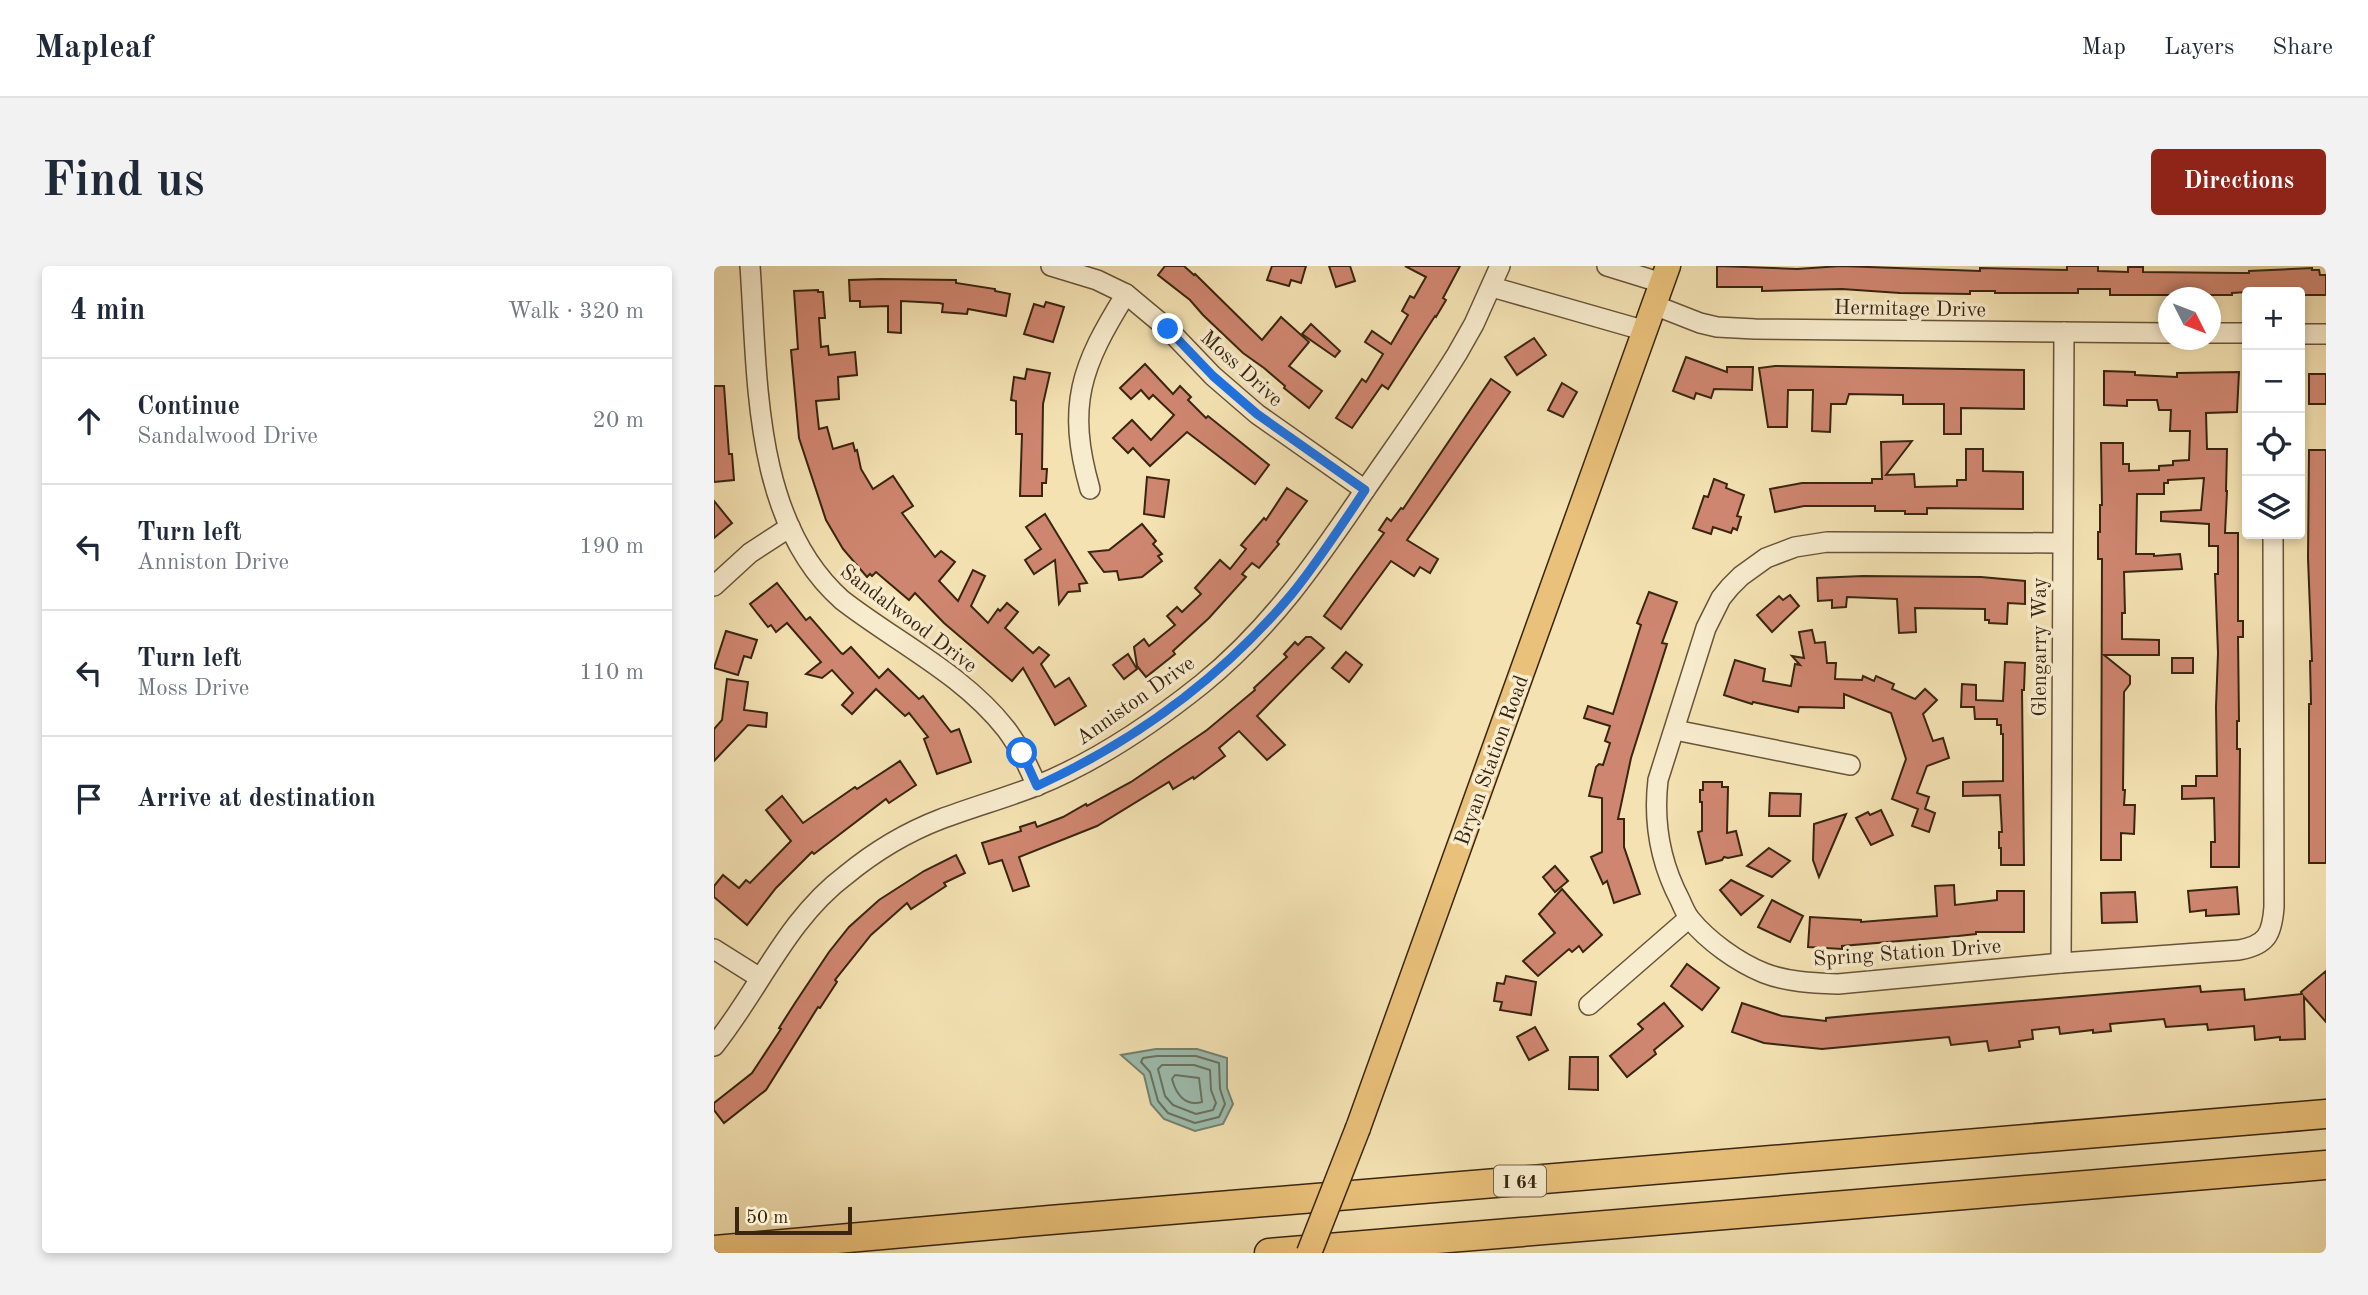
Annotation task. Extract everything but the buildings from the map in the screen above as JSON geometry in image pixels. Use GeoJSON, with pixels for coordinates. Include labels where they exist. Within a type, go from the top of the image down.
{"type":"FeatureCollection","features":[{"type":"Feature","properties":{"kind":"highway","name":"I 64"},"geometry":{"type":"LineString","coordinates":[[714,1250],[2326,1114]]}},
{"type":"Feature","properties":{"kind":"highway"},"geometry":{"type":"LineString","coordinates":[[1269,1253],[2326,1165]]}},
{"type":"Feature","properties":{"kind":"main road","name":"Bryan Station Road"},"geometry":{"type":"LineString","coordinates":[[1309,1253],[1358,1128],[1661,285]]}},
{"type":"Feature","properties":{"kind":"street","name":"Sandalwood Drive"},"geometry":{"type":"LineString","coordinates":[[750,266],[764,445],[776,492],[803,552],[828,588],[860,614],[937,667],[988,709],[1022,753],[1037,786]]}},
{"type":"Feature","properties":{"kind":"street","name":"Moss Drive"},"geometry":{"type":"LineString","coordinates":[[1051,266],[1097,279],[1126,294],[1168,329],[1213,376],[1257,414],[1365,490]]}},
{"type":"Feature","properties":{"kind":"street","name":"Anniston Drive"},"geometry":{"type":"LineString","coordinates":[[714,1045],[730,1026],[800,919],[821,896],[864,862],[905,836],[939,820],[1037,786],[1076,768],[1118,744],[1182,699],[1231,658],[1297,587],[1318,559],[1457,354],[1500,266]]}},
{"type":"Feature","properties":{"kind":"street"},"geometry":{"type":"LineString","coordinates":[[1607,266],[1661,285]]}},
{"type":"Feature","properties":{"kind":"street","name":"Hermitage Drive"},"geometry":{"type":"LineString","coordinates":[[1661,285],[1700,323],[1717,327],[2158,333]]}},
{"type":"Feature","properties":{"kind":"street"},"geometry":{"type":"LineString","coordinates":[[1492,287],[1646,331]]}},
{"type":"Feature","properties":{"kind":"street"},"geometry":{"type":"LineString","coordinates":[[1090,489],[1079,444],[1080,394],[1088,363],[1103,331],[1126,294]]}},
{"type":"Feature","properties":{"kind":"street","name":"Glengarry Way"},"geometry":{"type":"LineString","coordinates":[[2062,963],[2064,332]]}},
{"type":"Feature","properties":{"kind":"street"},"geometry":{"type":"LineString","coordinates":[[2221,333],[2242,333]]}},
{"type":"Feature","properties":{"kind":"street"},"geometry":{"type":"LineString","coordinates":[[2305,334],[2326,334]]}},
{"type":"Feature","properties":{"kind":"street"},"geometry":{"type":"LineString","coordinates":[[714,586],[750,554],[790,527]]}},
{"type":"Feature","properties":{"kind":"street","name":"Spring Station Drive"},"geometry":{"type":"LineString","coordinates":[[2063,542],[1827,542],[1795,547],[1766,558],[1735,581],[1721,598],[1706,628],[1658,780],[1656,828],[1668,871],[1689,918],[1739,960],[1764,973],[1812,983],[1838,984],[2255,947],[2265,940],[2268,934],[2274,907],[2273,539]]}},
{"type":"Feature","properties":{"kind":"street"},"geometry":{"type":"LineString","coordinates":[[1675,730],[1850,765]]}},
{"type":"Feature","properties":{"kind":"street"},"geometry":{"type":"LineString","coordinates":[[1589,1005],[1689,918]]}},
{"type":"Feature","properties":{"kind":"street"},"geometry":{"type":"LineString","coordinates":[[714,949],[760,978]]}},
{"type":"Feature","properties":{"kind":"water"},"geometry":{"type":"Polygon","coordinates":[[[1156,1049],[1197,1049],[1227,1058],[1227,1088],[1233,1104],[1223,1124],[1195,1131],[1164,1119],[1151,1104],[1144,1075],[1121,1055],[1156,1049]]]}},
{"type":"Feature","properties":{"kind":"route"},"geometry":{"type":"LineString","coordinates":[[1022,753],[1037,786],[1076,768],[1160,716],[1231,658],[1290,596],[1365,490],[1257,414],[1213,376],[1168,329]]}}]}
